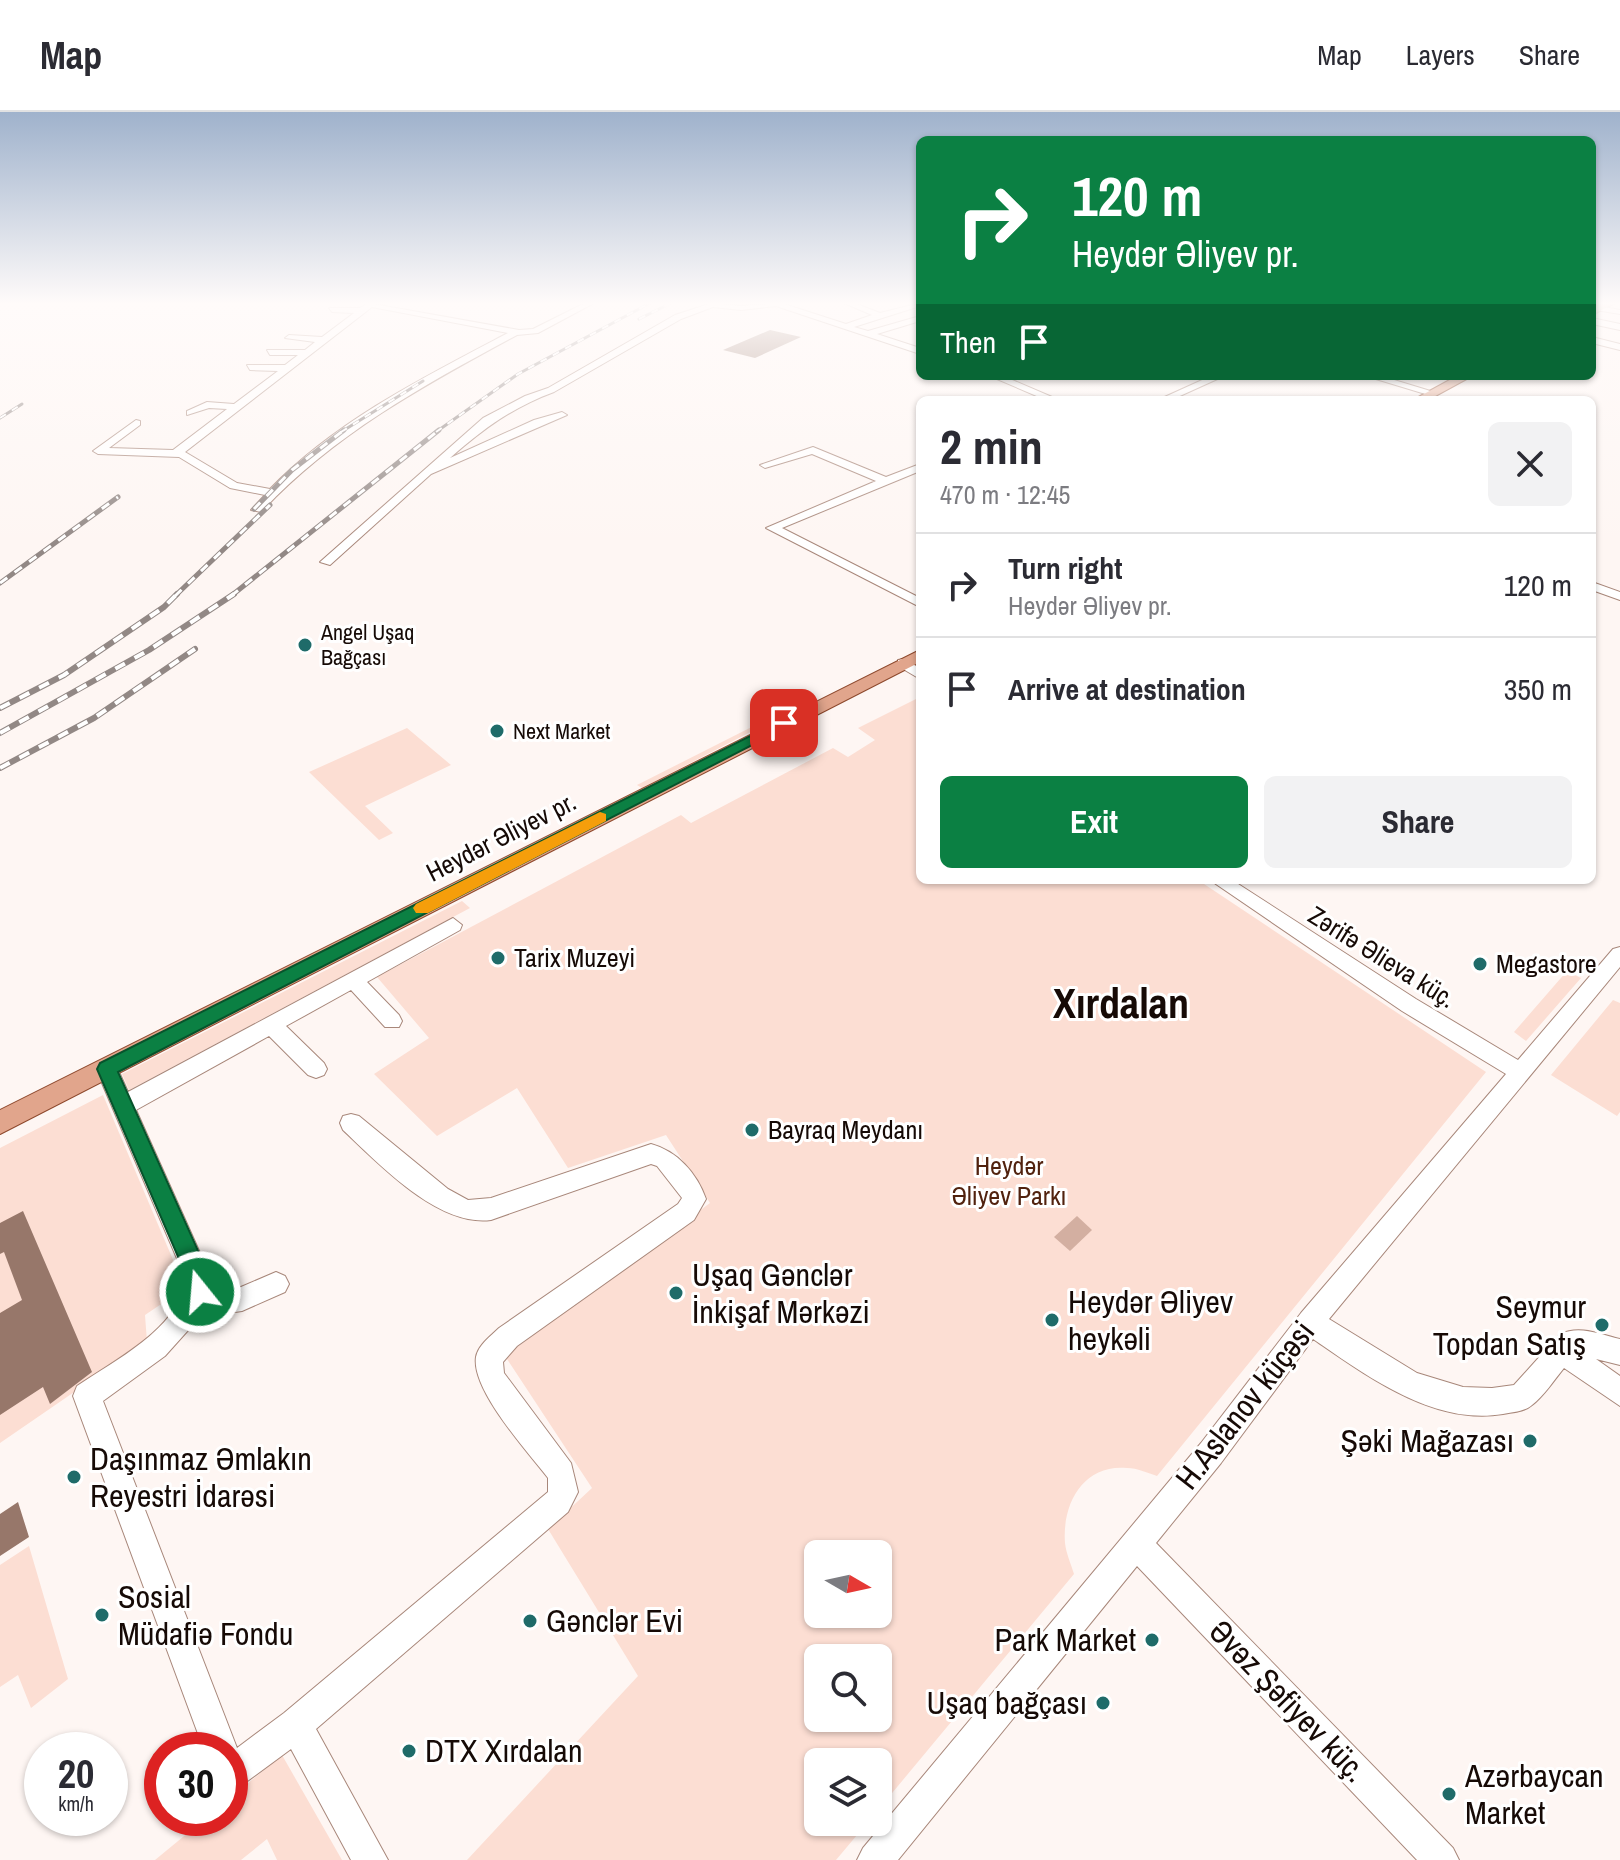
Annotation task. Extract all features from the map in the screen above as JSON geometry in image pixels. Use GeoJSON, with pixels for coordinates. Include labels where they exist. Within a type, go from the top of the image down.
{"type":"FeatureCollection","features":[{"type":"Feature","properties":{"kind":"main road"},"geometry":{"type":"LineString","coordinates":[[1426,396],[1449,385]]}},
{"type":"Feature","properties":{"kind":"main road","name":"Heydər Əliyev pr."},"geometry":{"type":"LineString","coordinates":[[0,1123],[914,664]]}},
{"type":"Feature","properties":{"kind":"street"},"geometry":{"type":"LineString","coordinates":[[175,454],[265,385]]}},
{"type":"Feature","properties":{"kind":"street"},"geometry":{"type":"LineString","coordinates":[[257,510],[271,493],[343,431],[424,385]]}},
{"type":"Feature","properties":{"kind":"street"},"geometry":{"type":"LineString","coordinates":[[326,562],[487,420],[560,385]]}},
{"type":"Feature","properties":{"kind":"street"},"geometry":{"type":"LineString","coordinates":[[1018,385],[1045,396]]}},
{"type":"Feature","properties":{"kind":"street"},"geometry":{"type":"LineString","coordinates":[[1172,396],[1199,385]]}},
{"type":"Feature","properties":{"kind":"street"},"geometry":{"type":"LineString","coordinates":[[1402,385],[1432,393]]}},
{"type":"Feature","properties":{"kind":"street"},"geometry":{"type":"LineString","coordinates":[[191,413],[207,405],[236,407]]}},
{"type":"Feature","properties":{"kind":"street"},"geometry":{"type":"LineString","coordinates":[[427,472],[562,415]]}},
{"type":"Feature","properties":{"kind":"street"},"geometry":{"type":"LineString","coordinates":[[136,423],[98,451],[190,457],[241,489],[271,493]]}},
{"type":"Feature","properties":{"kind":"street"},"geometry":{"type":"LineString","coordinates":[[466,436],[492,442]]}},
{"type":"Feature","properties":{"kind":"street"},"geometry":{"type":"LineString","coordinates":[[765,465],[813,450],[886,481]]}},
{"type":"Feature","properties":{"kind":"street"},"geometry":{"type":"LineString","coordinates":[[916,469],[772,528],[916,601]]}},
{"type":"Feature","properties":{"kind":"street"},"geometry":{"type":"LineString","coordinates":[[1596,587],[1620,596]]}},
{"type":"Feature","properties":{"kind":"street","name":"Zərifə Əlieva küç."},"geometry":{"type":"LineString","coordinates":[[1225,884],[1409,1005],[1521,1073]]}},
{"type":"Feature","properties":{"kind":"street"},"geometry":{"type":"LineString","coordinates":[[123,1106],[453,925]]}},
{"type":"Feature","properties":{"kind":"street","name":"H.Aslanov küçəsi"},"geometry":{"type":"LineString","coordinates":[[875,1860],[1211,1453],[1310,1322],[1620,954]]}},
{"type":"Feature","properties":{"kind":"street"},"geometry":{"type":"LineString","coordinates":[[352,979],[392,1021]]}},
{"type":"Feature","properties":{"kind":"street"},"geometry":{"type":"LineString","coordinates":[[271,1024],[316,1069]]}},
{"type":"Feature","properties":{"kind":"street"},"geometry":{"type":"LineString","coordinates":[[107,1069],[200,1282],[194,1305],[167,1338],[87,1396],[214,1732]]}},
{"type":"Feature","properties":{"kind":"street"},"geometry":{"type":"LineString","coordinates":[[248,1760],[296,1725],[558,1502],[564,1492],[561,1473],[491,1378],[489,1357],[508,1337],[686,1212],[694,1199],[665,1158],[651,1154],[491,1209],[465,1210],[449,1202],[376,1147],[351,1123]]}},
{"type":"Feature","properties":{"kind":"street"},"geometry":{"type":"LineString","coordinates":[[194,1305],[242,1299],[276,1284]]}},
{"type":"Feature","properties":{"kind":"street"},"geometry":{"type":"LineString","coordinates":[[1310,1322],[1420,1390],[1468,1402],[1509,1401],[1521,1397],[1569,1343],[1580,1342],[1620,1352]]}},
{"type":"Feature","properties":{"kind":"street"},"geometry":{"type":"LineString","coordinates":[[1562,1351],[1620,1392]]}},
{"type":"Feature","properties":{"kind":"street","name":"Əvəz Şəfiyev küç."},"geometry":{"type":"LineString","coordinates":[[1135,1543],[1441,1860]]}},
{"type":"Feature","properties":{"kind":"street"},"geometry":{"type":"LineString","coordinates":[[296,1725],[370,1860]]}},
{"type":"Feature","properties":{"kind":"green space","name":"Heydər Əliyev Parkı"},"geometry":{"type":"Polygon","coordinates":[[[916,699],[916,884],[1204,884],[1486,1072],[1157,1476],[1135,1469],[1112,1468],[1098,1473],[1078,1489],[1067,1514],[1065,1528],[1066,1547],[1074,1574],[892,1793],[892,1748],[804,1748],[804,1836],[856,1836],[836,1860],[467,1860],[638,1676],[548,1529],[592,1488],[505,1356],[710,1203],[666,1135],[568,1168],[517,1088],[437,1136],[374,1074],[429,1038],[377,977],[681,815],[691,823],[833,748],[848,757],[875,740],[858,728],[916,699]]]}},
{"type":"Feature","properties":{"kind":"green space"},"geometry":{"type":"Polygon","coordinates":[[[789,708],[793,710],[642,788],[637,785],[789,708]]]}},
{"type":"Feature","properties":{"kind":"green space"},"geometry":{"type":"Polygon","coordinates":[[[407,728],[451,765],[365,806],[393,833],[379,840],[309,772],[407,728]]]}},
{"type":"Feature","properties":{"kind":"green space"},"geometry":{"type":"Polygon","coordinates":[[[462,901],[470,908],[129,1090],[122,1074],[462,901]]]}},
{"type":"Feature","properties":{"kind":"green space"},"geometry":{"type":"Polygon","coordinates":[[[1567,971],[1581,978],[1526,1041],[1514,1032],[1567,971]]]}},
{"type":"Feature","properties":{"kind":"green space"},"geometry":{"type":"Polygon","coordinates":[[[1613,1000],[1620,1003],[1620,1112],[1617,1116],[1551,1075],[1613,1000]]]}},
{"type":"Feature","properties":{"kind":"green space"},"geometry":{"type":"Polygon","coordinates":[[[103,1095],[185,1288],[145,1315],[147,1342],[0,1443],[0,1148],[103,1095]]]}},
{"type":"Feature","properties":{"kind":"green space"},"geometry":{"type":"Polygon","coordinates":[[[29,1546],[68,1679],[31,1708],[18,1675],[0,1687],[0,1565],[29,1546]]]}},
{"type":"Feature","properties":{"kind":"green space"},"geometry":{"type":"Polygon","coordinates":[[[282,1755],[342,1860],[277,1860],[267,1839],[241,1860],[155,1860],[184,1836],[248,1836],[248,1783],[282,1755]]]}},
{"type":"Feature","properties":{"kind":"shaded area"},"geometry":{"type":"Polygon","coordinates":[[[1077,1216],[1092,1230],[1070,1251],[1054,1237],[1077,1216]]]}},
{"type":"Feature","properties":{"kind":"building"},"geometry":{"type":"Polygon","coordinates":[[[23,1211],[92,1372],[50,1404],[43,1387],[0,1415],[0,1313],[22,1300],[4,1252],[0,1254],[0,1223],[23,1211]]]}},
{"type":"Feature","properties":{"kind":"building"},"geometry":{"type":"Polygon","coordinates":[[[18,1502],[29,1537],[0,1556],[0,1514],[18,1502]]]}},
{"type":"Feature","properties":{"kind":"railway"},"geometry":{"type":"LineString","coordinates":[[343,431],[417,385]]}},
{"type":"Feature","properties":{"kind":"railway"},"geometry":{"type":"LineString","coordinates":[[436,432],[503,385]]}},
{"type":"Feature","properties":{"kind":"railway"},"geometry":{"type":"LineString","coordinates":[[0,418],[22,404]]}},
{"type":"Feature","properties":{"kind":"railway"},"geometry":{"type":"LineString","coordinates":[[231,596],[439,430]]}},
{"type":"Feature","properties":{"kind":"railway"},"geometry":{"type":"LineString","coordinates":[[254,509],[292,470],[343,431]]}},
{"type":"Feature","properties":{"kind":"railway"},"geometry":{"type":"LineString","coordinates":[[0,583],[118,497]]}},
{"type":"Feature","properties":{"kind":"railway"},"geometry":{"type":"LineString","coordinates":[[175,596],[270,505]]}},
{"type":"Feature","properties":{"kind":"railway"},"geometry":{"type":"LineString","coordinates":[[0,708],[64,675],[164,607],[175,596]]}},
{"type":"Feature","properties":{"kind":"railway"},"geometry":{"type":"LineString","coordinates":[[0,733],[149,650],[231,596]]}},
{"type":"Feature","properties":{"kind":"railway"},"geometry":{"type":"LineString","coordinates":[[0,768],[94,718],[195,649]]}},
{"type":"Feature","properties":{"kind":"slow traffic"},"geometry":{"type":"LineString","coordinates":[[422,908],[600,817]]}},
{"type":"Feature","properties":{"kind":"place","name":"Angel Uşaq Bağçası"},"geometry":{"type":"Point","coordinates":[305,645]}},
{"type":"Feature","properties":{"kind":"place","name":"Next Market"},"geometry":{"type":"Point","coordinates":[497,731]}},
{"type":"Feature","properties":{"kind":"place","name":"Tarix Muzeyi"},"geometry":{"type":"Point","coordinates":[498,958]}},
{"type":"Feature","properties":{"kind":"place","name":"Megastore"},"geometry":{"type":"Point","coordinates":[1480,964]}},
{"type":"Feature","properties":{"kind":"place","name":"Bayraq Meydanı"},"geometry":{"type":"Point","coordinates":[752,1130]}},
{"type":"Feature","properties":{"kind":"place","name":"Uşaq Gənclər İnkişaf Mərkəzi"},"geometry":{"type":"Point","coordinates":[676,1293]}},
{"type":"Feature","properties":{"kind":"place","name":"Heydər Əliyev heykəli"},"geometry":{"type":"Point","coordinates":[1052,1320]}},
{"type":"Feature","properties":{"kind":"place","name":"Seymur Topdan Satış"},"geometry":{"type":"Point","coordinates":[1602,1325]}},
{"type":"Feature","properties":{"kind":"place","name":"Şəki Mağazası"},"geometry":{"type":"Point","coordinates":[1530,1441]}},
{"type":"Feature","properties":{"kind":"place","name":"Daşınmaz Əmlakın Reyestri İdarəsi"},"geometry":{"type":"Point","coordinates":[74,1477]}},
{"type":"Feature","properties":{"kind":"place","name":"Sosial Müdafiə Fondu"},"geometry":{"type":"Point","coordinates":[102,1615]}},
{"type":"Feature","properties":{"kind":"place","name":"Gənclər Evi"},"geometry":{"type":"Point","coordinates":[530,1621]}},
{"type":"Feature","properties":{"kind":"place","name":"Park Market"},"geometry":{"type":"Point","coordinates":[1152,1640]}},
{"type":"Feature","properties":{"kind":"place","name":"Uşaq bağçası"},"geometry":{"type":"Point","coordinates":[1103,1703]}},
{"type":"Feature","properties":{"kind":"place","name":"DTX Xırdalan"},"geometry":{"type":"Point","coordinates":[409,1751]}},
{"type":"Feature","properties":{"kind":"place","name":"Azərbaycan Market"},"geometry":{"type":"Point","coordinates":[1449,1794]}},
{"type":"Feature","properties":{"kind":"district","name":"Xırdalan"},"geometry":{"type":"Point","coordinates":[1121,1003]}},
{"type":"Feature","properties":{"kind":"route"},"geometry":{"type":"LineString","coordinates":[[200,1292],[200,1282],[107,1069],[784,723]]}}]}
